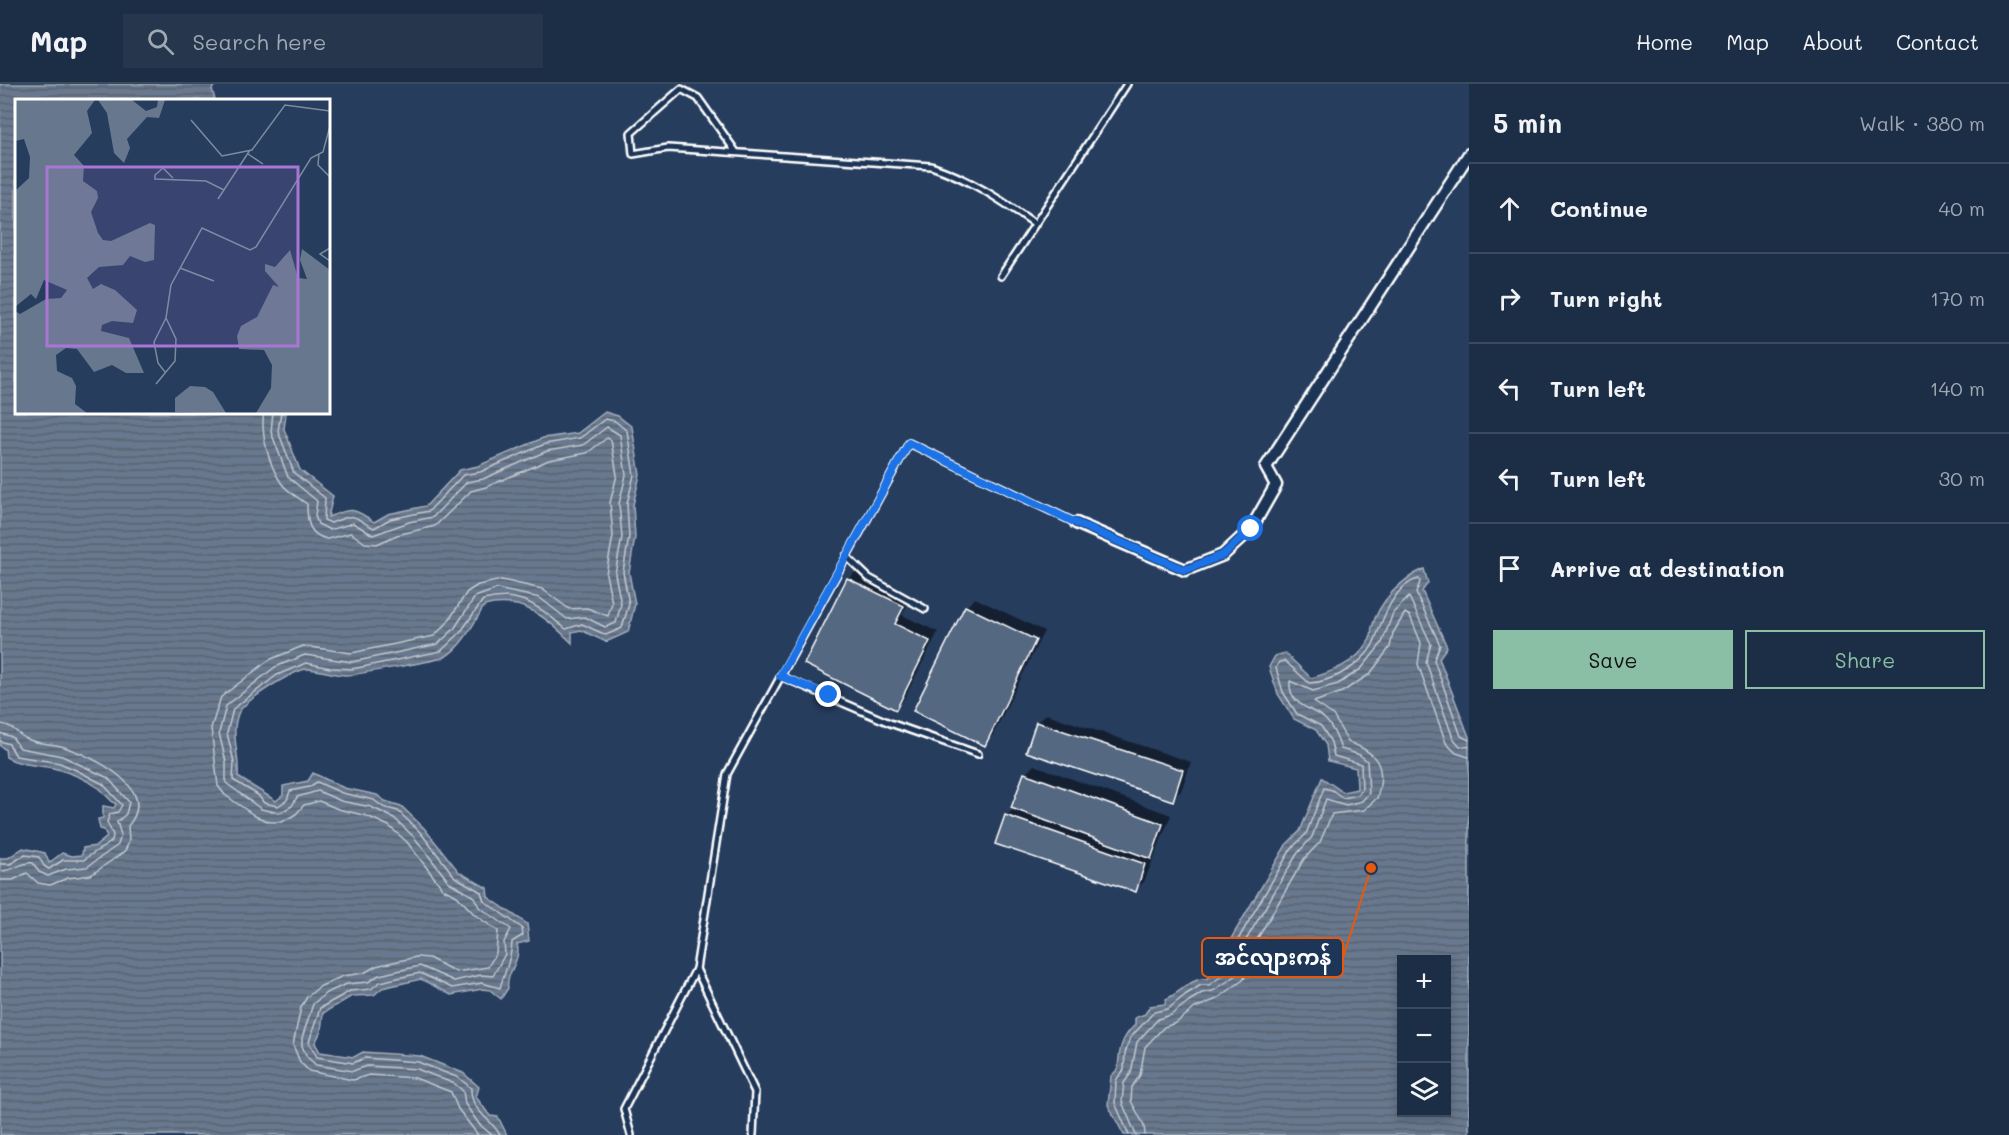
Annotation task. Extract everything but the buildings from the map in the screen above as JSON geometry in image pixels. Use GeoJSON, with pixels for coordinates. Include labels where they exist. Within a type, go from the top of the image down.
{"type":"FeatureCollection","features":[{"type":"Feature","properties":{"kind":"street"},"geometry":{"type":"LineString","coordinates":[[1076,523],[1185,570],[1223,555],[1251,529],[1276,485],[1266,466],[1469,154]]}},
{"type":"Feature","properties":{"kind":"lane"},"geometry":{"type":"LineString","coordinates":[[1001,276],[1127,84]]}},
{"type":"Feature","properties":{"kind":"lane"},"geometry":{"type":"LineString","coordinates":[[736,152],[698,98],[681,89],[631,133],[633,154],[668,148],[931,166],[958,175],[1034,223]]}},
{"type":"Feature","properties":{"kind":"lane"},"geometry":{"type":"LineString","coordinates":[[631,1135],[624,1109],[696,969],[727,774],[909,443],[1076,523]]}},
{"type":"Feature","properties":{"kind":"lane"},"geometry":{"type":"LineString","coordinates":[[846,556],[869,579],[925,609]]}},
{"type":"Feature","properties":{"kind":"lane"},"geometry":{"type":"LineString","coordinates":[[780,676],[890,723],[978,754]]}},
{"type":"Feature","properties":{"kind":"lane"},"geometry":{"type":"LineString","coordinates":[[696,969],[755,1092],[753,1135]]}},
{"type":"Feature","properties":{"kind":"water"},"geometry":{"type":"Polygon","coordinates":[[[0,84],[216,84],[212,89],[215,99],[15,99],[15,414],[286,414],[284,429],[300,470],[333,496],[328,517],[342,512],[357,511],[374,522],[388,514],[426,506],[460,470],[478,466],[543,438],[578,433],[605,412],[618,416],[632,427],[640,475],[633,505],[635,537],[629,573],[635,604],[628,632],[606,642],[581,630],[572,632],[572,643],[553,625],[533,611],[511,604],[484,606],[463,641],[445,657],[346,675],[306,669],[299,671],[268,688],[249,702],[238,714],[236,722],[238,777],[276,801],[283,795],[283,786],[308,781],[313,773],[344,788],[377,795],[385,801],[401,806],[424,828],[459,872],[487,888],[488,897],[527,924],[529,941],[517,944],[517,956],[509,977],[508,988],[501,999],[490,990],[482,989],[451,995],[421,979],[382,988],[374,995],[352,996],[323,1013],[321,1031],[315,1043],[320,1052],[354,1057],[363,1052],[420,1056],[463,1073],[479,1087],[476,1097],[490,1116],[498,1117],[507,1135],[0,1135],[0,858],[8,858],[23,848],[45,853],[49,863],[62,853],[72,856],[82,855],[83,848],[96,846],[107,837],[104,830],[100,829],[98,819],[103,818],[103,806],[114,808],[116,804],[99,788],[86,780],[61,770],[12,760],[6,757],[5,749],[0,746],[0,84]]]}},
{"type":"Feature","properties":{"kind":"water"},"geometry":{"type":"Polygon","coordinates":[[[1424,569],[1428,583],[1422,591],[1447,647],[1439,658],[1469,737],[1469,1135],[1124,1135],[1108,1105],[1111,1076],[1118,1069],[1122,1045],[1135,1025],[1135,1018],[1145,1014],[1150,1006],[1165,1004],[1166,999],[1191,983],[1206,979],[1226,966],[1229,942],[1286,845],[1300,831],[1322,778],[1343,792],[1357,789],[1356,768],[1328,761],[1326,745],[1316,730],[1294,719],[1278,694],[1269,667],[1275,656],[1285,653],[1311,678],[1346,664],[1367,644],[1375,618],[1385,600],[1407,579],[1424,569]]]}},
{"type":"Feature","properties":{"kind":"place","name":"အင်လျားကန်"},"geometry":{"type":"Point","coordinates":[1371,868]}},
{"type":"Feature","properties":{"kind":"route"},"geometry":{"type":"LineString","coordinates":[[829,695],[780,676],[909,443],[1076,523],[1185,570],[1223,555],[1251,529]]}}]}
